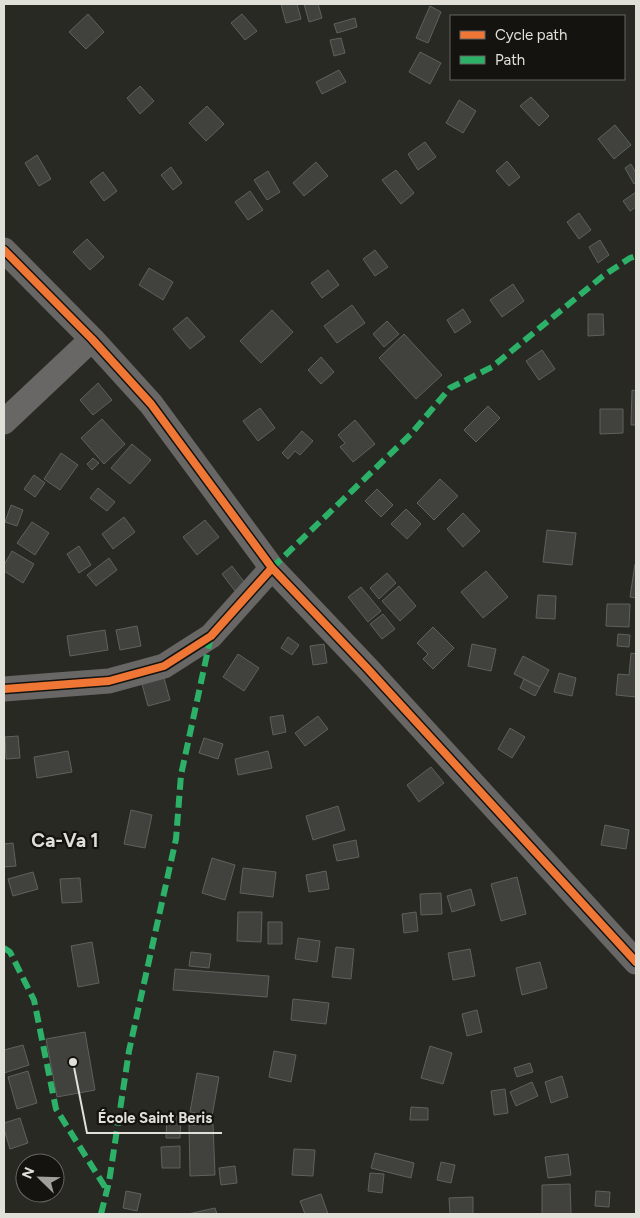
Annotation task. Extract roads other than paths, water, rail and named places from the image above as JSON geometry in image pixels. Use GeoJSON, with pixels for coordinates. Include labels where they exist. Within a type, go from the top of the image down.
{"type":"FeatureCollection","features":[{"type":"Feature","properties":{"kind":"street"},"geometry":{"type":"LineString","coordinates":[[4,250],[92,339],[151,404],[272,568],[373,675],[636,962]]}},
{"type":"Feature","properties":{"kind":"street"},"geometry":{"type":"LineString","coordinates":[[4,422],[92,339]]}},
{"type":"Feature","properties":{"kind":"street"},"geometry":{"type":"LineString","coordinates":[[4,689],[109,681],[164,666],[211,636],[272,568]]}},
{"type":"Feature","properties":{"kind":"place","name":"École Saint Beris"},"geometry":{"type":"Point","coordinates":[73,1062]}},
{"type":"Feature","properties":{"kind":"district","name":"Ca-Va 1"},"geometry":{"type":"Point","coordinates":[65,840]}}]}
